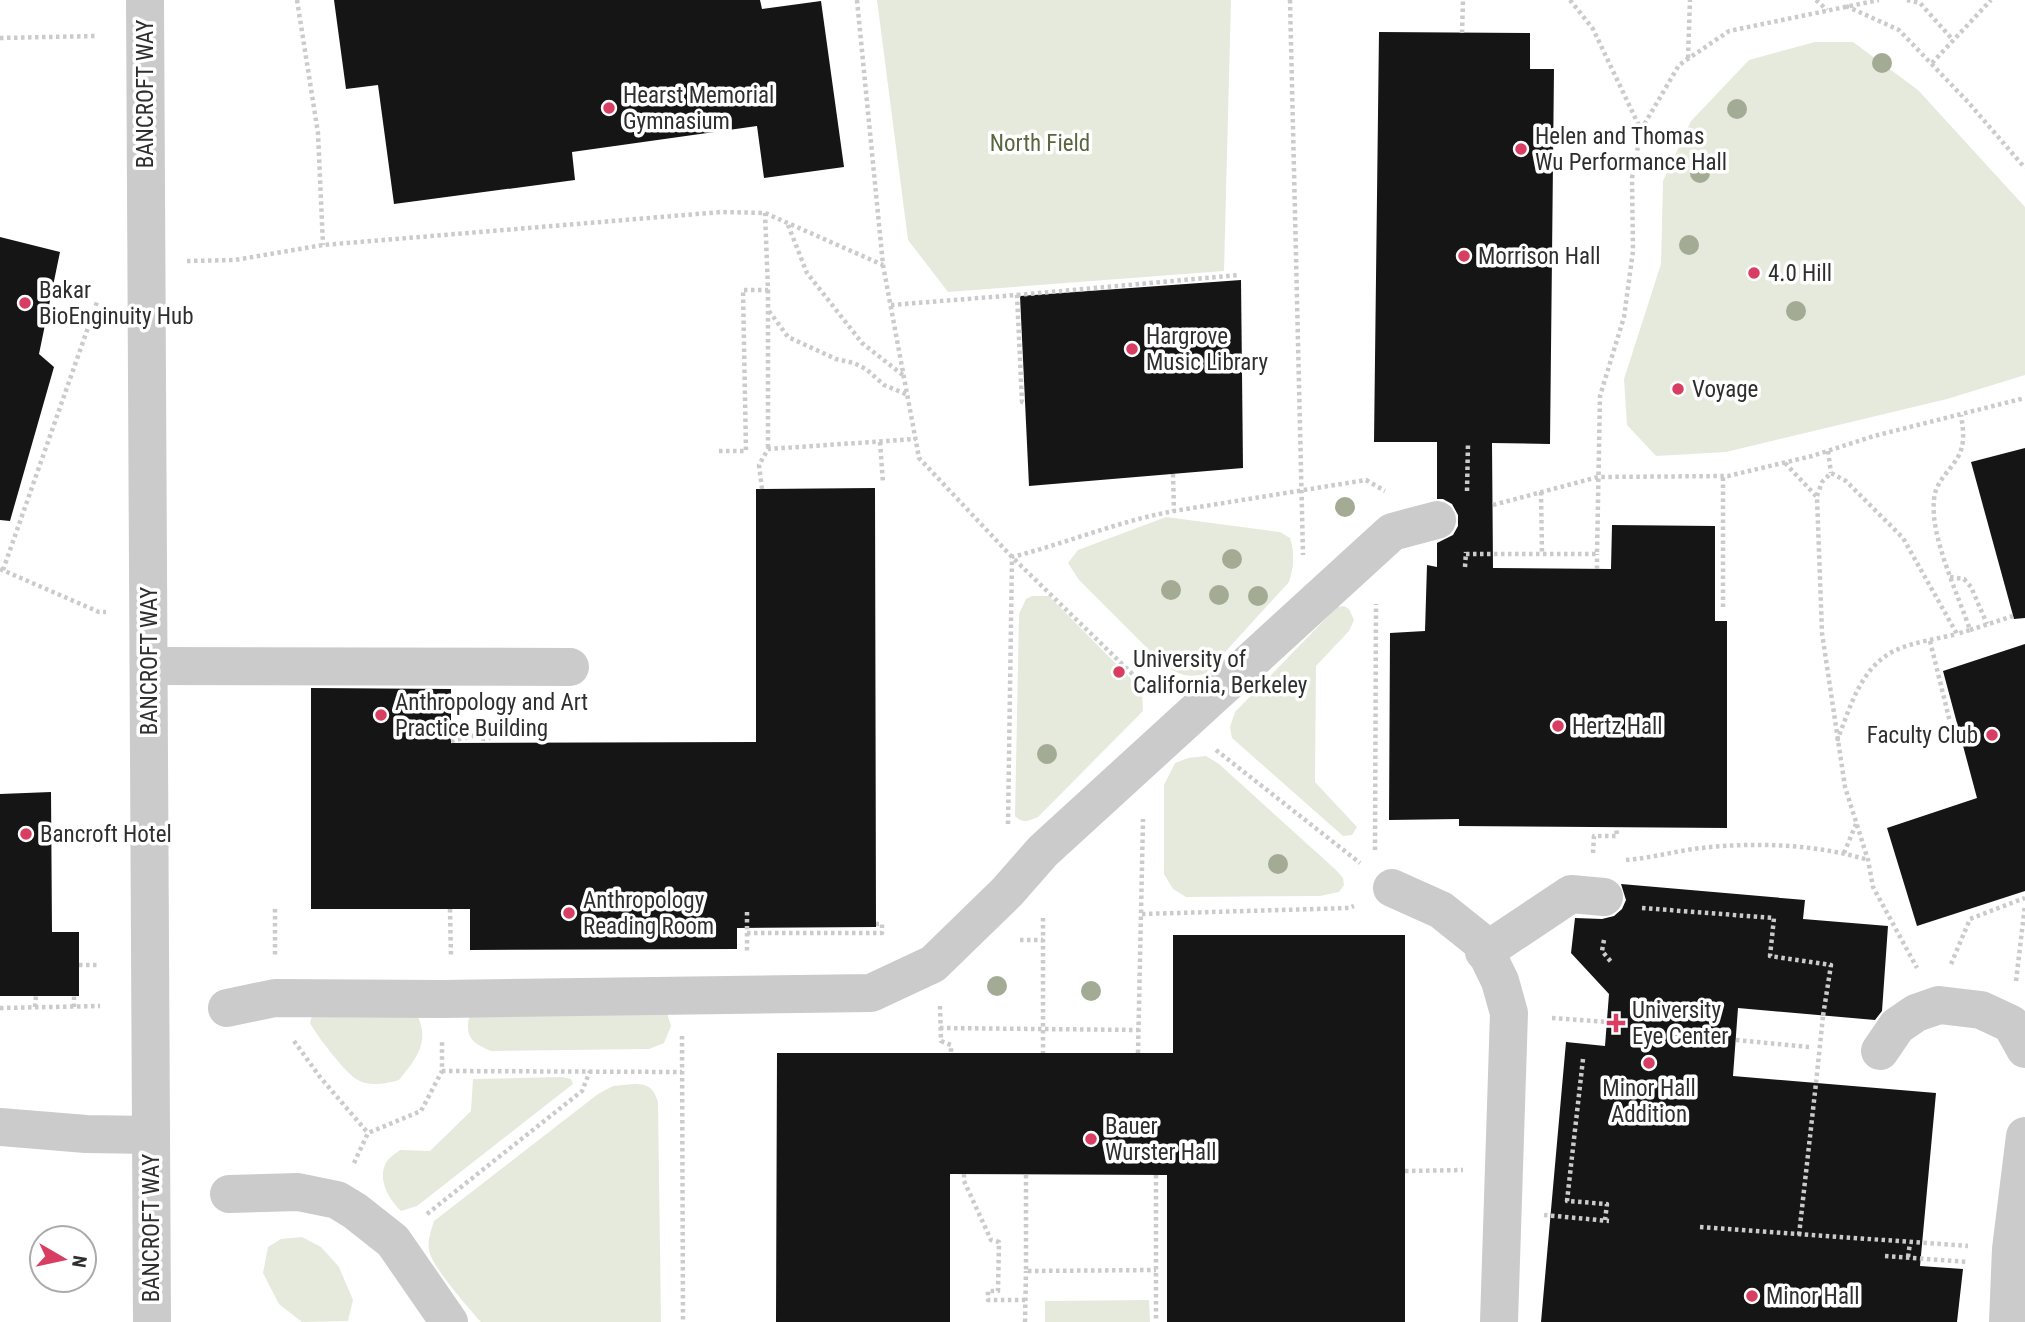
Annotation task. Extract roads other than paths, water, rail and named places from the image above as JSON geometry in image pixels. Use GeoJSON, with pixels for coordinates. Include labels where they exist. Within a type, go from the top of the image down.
{"type":"FeatureCollection","features":[{"type":"Feature","properties":{"kind":"street","name":"BANCROFT WAY"},"geometry":{"type":"LineString","coordinates":[[145,0],[152,1322]]}},
{"type":"Feature","properties":{"kind":"street"},"geometry":{"type":"LineString","coordinates":[[227,1008],[275,998],[681,997],[870,993],[933,964],[1007,892],[1042,851],[1392,532],[1437,520]]}},
{"type":"Feature","properties":{"kind":"street"},"geometry":{"type":"LineString","coordinates":[[149,666],[570,667]]}},
{"type":"Feature","properties":{"kind":"street"},"geometry":{"type":"LineString","coordinates":[[1384,881],[1441,910],[1481,942],[1500,981],[1509,1013],[1499,1322]]}},
{"type":"Feature","properties":{"kind":"street"},"geometry":{"type":"LineString","coordinates":[[1484,952],[1571,894],[1617,911]]}},
{"type":"Feature","properties":{"kind":"street"},"geometry":{"type":"LineString","coordinates":[[1880,1051],[1897,1026],[1916,1013],[1950,1007],[1981,1010],[2018,1037]]}},
{"type":"Feature","properties":{"kind":"street"},"geometry":{"type":"LineString","coordinates":[[0,1127],[86,1134],[151,1135]]}},
{"type":"Feature","properties":{"kind":"street"},"geometry":{"type":"LineString","coordinates":[[1990,1202],[2024,1142]]}},
{"type":"Feature","properties":{"kind":"street"},"geometry":{"type":"LineString","coordinates":[[2007,1322],[2011,1249],[2024,1142]]}},
{"type":"Feature","properties":{"kind":"street"},"geometry":{"type":"LineString","coordinates":[[229,1194],[298,1192],[337,1200],[393,1241],[449,1322]]}},
{"type":"Feature","properties":{"kind":"place","name":"Hearst Memorial Gymnasium"},"geometry":{"type":"Point","coordinates":[609,108]}},
{"type":"Feature","properties":{"kind":"place","name":"Helen and Thomas Wu Performance Hall"},"geometry":{"type":"Point","coordinates":[1521,149]}},
{"type":"Feature","properties":{"kind":"place","name":"Morrison Hall"},"geometry":{"type":"Point","coordinates":[1464,256]}},
{"type":"Feature","properties":{"kind":"place","name":"4.0 Hill"},"geometry":{"type":"Point","coordinates":[1754,273]}},
{"type":"Feature","properties":{"kind":"place","name":"Bakar BioEnginuity Hub"},"geometry":{"type":"Point","coordinates":[25,303]}},
{"type":"Feature","properties":{"kind":"place","name":"Hargrove Music Library"},"geometry":{"type":"Point","coordinates":[1132,349]}},
{"type":"Feature","properties":{"kind":"place","name":"Voyage"},"geometry":{"type":"Point","coordinates":[1678,389]}},
{"type":"Feature","properties":{"kind":"place","name":"University of California, Berkeley"},"geometry":{"type":"Point","coordinates":[1119,672]}},
{"type":"Feature","properties":{"kind":"place","name":"Anthropology and Art Practice Building"},"geometry":{"type":"Point","coordinates":[381,715]}},
{"type":"Feature","properties":{"kind":"place","name":"Hertz Hall"},"geometry":{"type":"Point","coordinates":[1558,726]}},
{"type":"Feature","properties":{"kind":"place","name":"Faculty Club"},"geometry":{"type":"Point","coordinates":[1992,735]}},
{"type":"Feature","properties":{"kind":"place","name":"Bancroft Hotel"},"geometry":{"type":"Point","coordinates":[26,834]}},
{"type":"Feature","properties":{"kind":"place","name":"Anthropology Reading Room"},"geometry":{"type":"Point","coordinates":[569,913]}},
{"type":"Feature","properties":{"kind":"place","name":"University Eye Center"},"geometry":{"type":"Point","coordinates":[1616,1023]}},
{"type":"Feature","properties":{"kind":"place","name":"Minor Hall Addition"},"geometry":{"type":"Point","coordinates":[1649,1063]}},
{"type":"Feature","properties":{"kind":"place","name":"Bauer Wurster Hall"},"geometry":{"type":"Point","coordinates":[1091,1139]}},
{"type":"Feature","properties":{"kind":"place","name":"Minor Hall"},"geometry":{"type":"Point","coordinates":[1752,1296]}},
{"type":"Feature","properties":{"kind":"park label","name":"North Field"},"geometry":{"type":"Point","coordinates":[1040,143]}}]}
